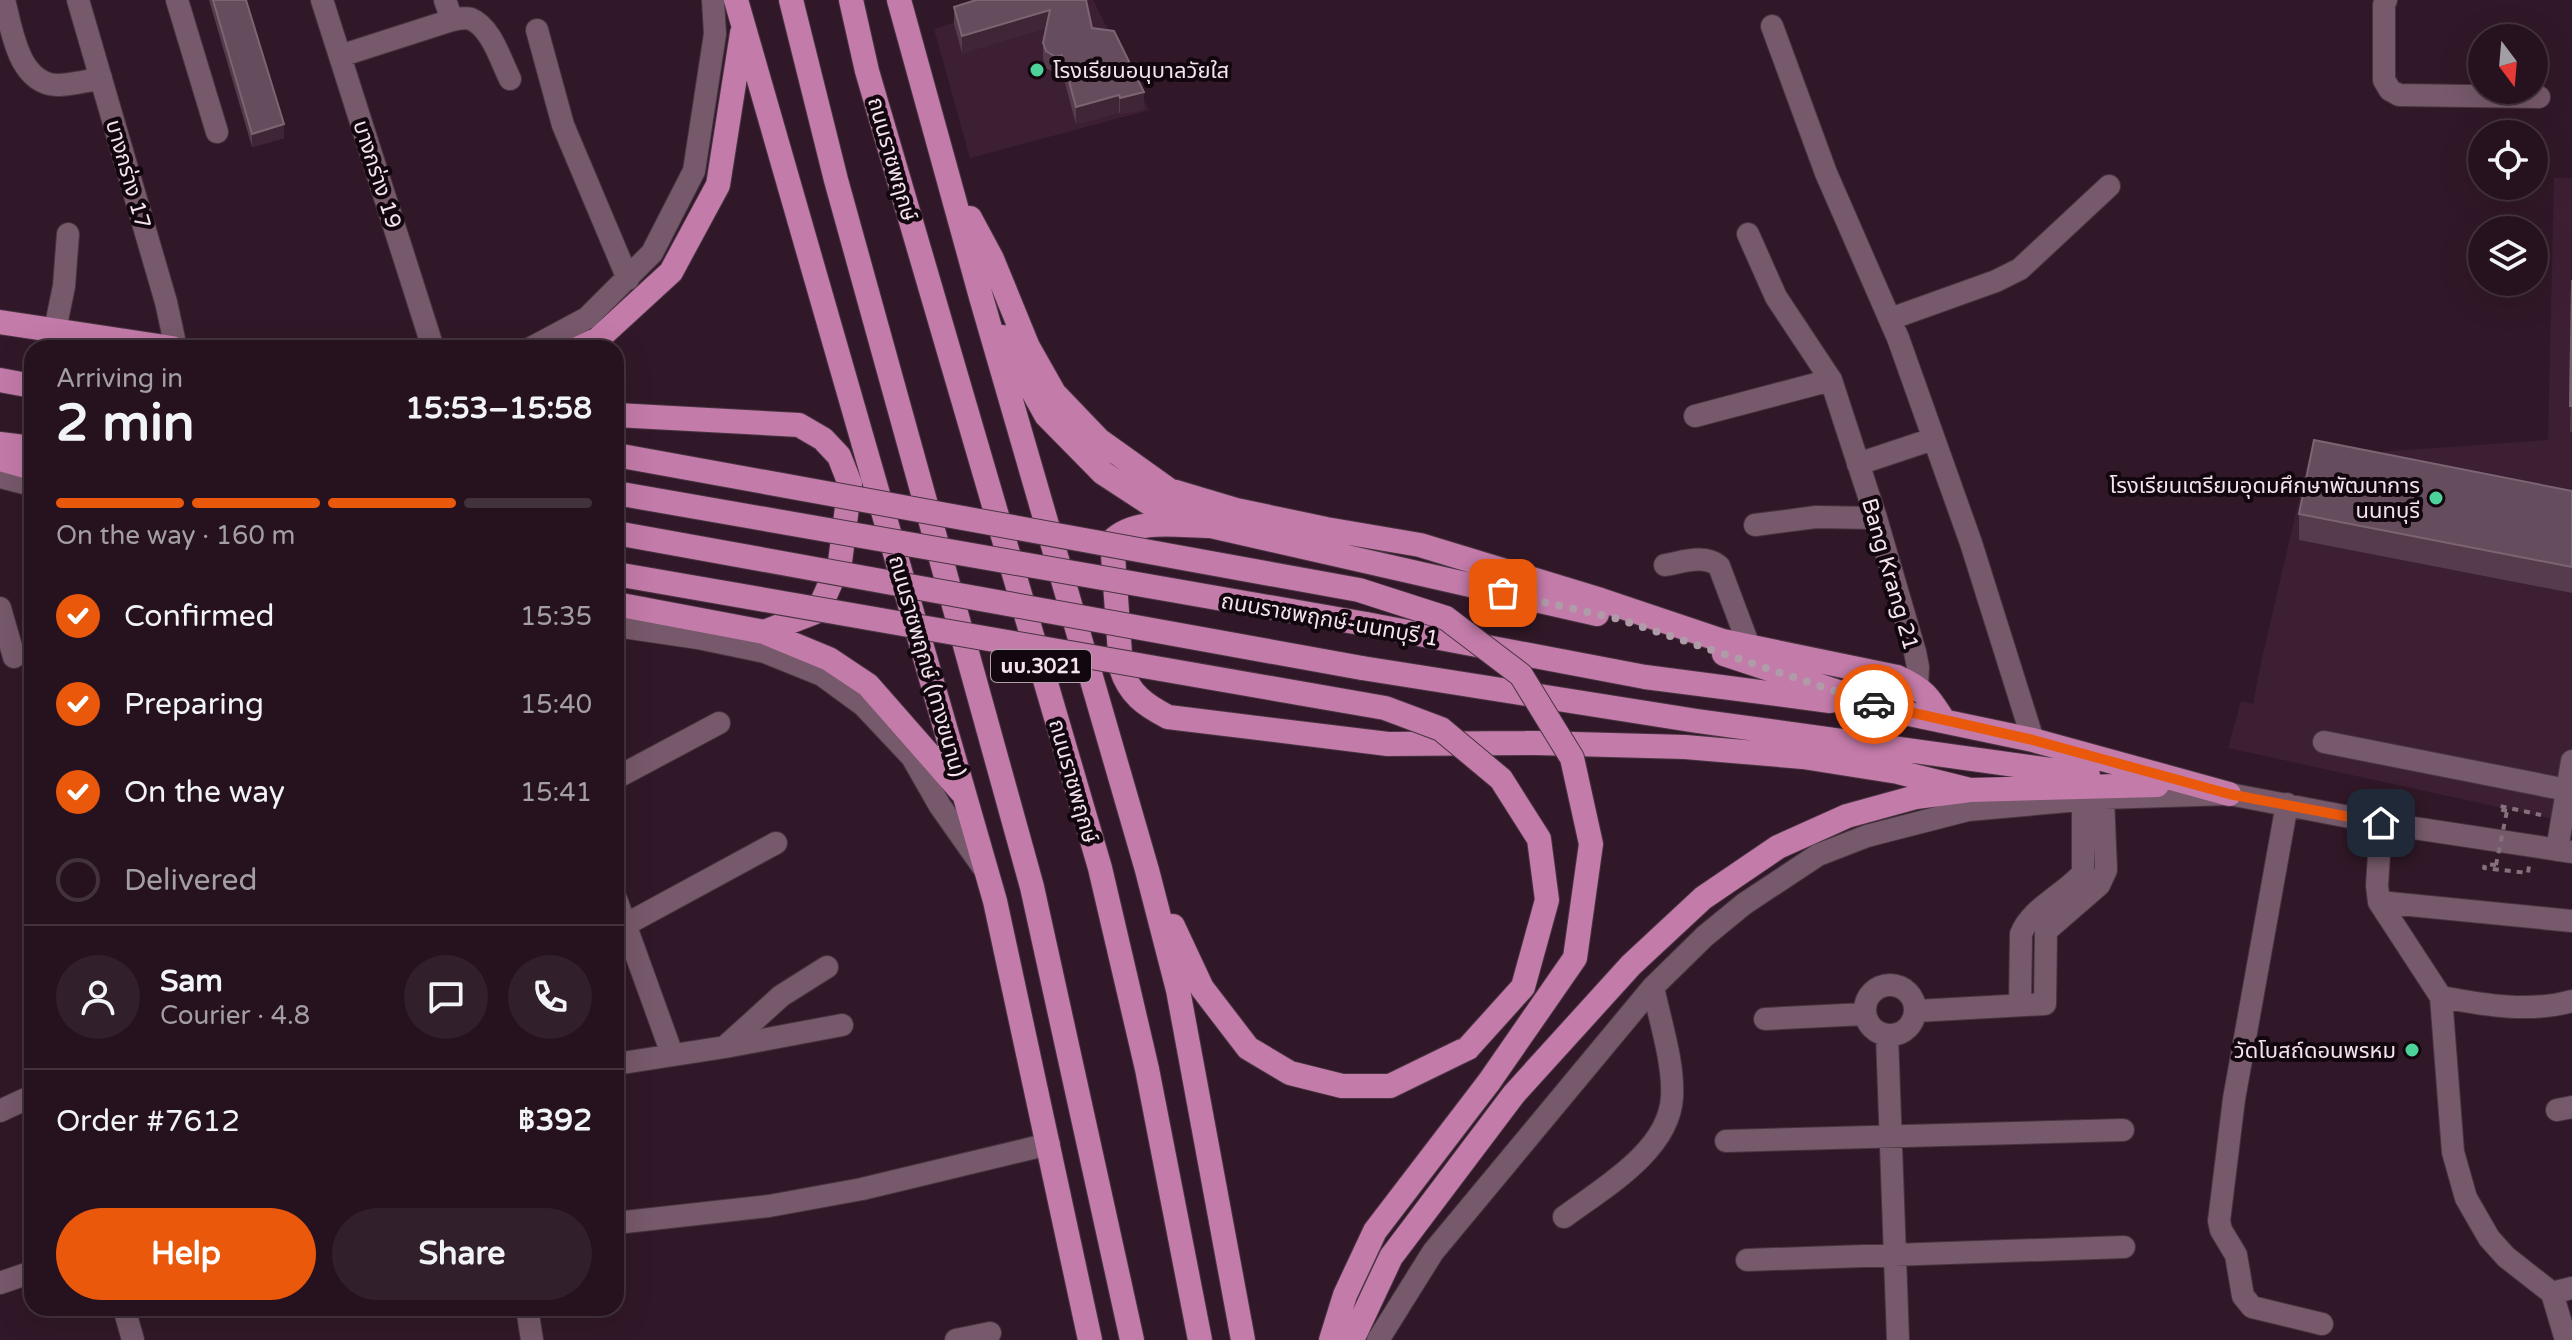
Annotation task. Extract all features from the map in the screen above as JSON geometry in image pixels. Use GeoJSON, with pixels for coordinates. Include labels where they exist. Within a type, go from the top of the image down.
{"type":"FeatureCollection","features":[{"type":"Feature","properties":{"kind":"main road","name":"ถนนราชพฤกษ์ (ทางขนาน)"},"geometry":{"type":"LineString","coordinates":[[736,0],[986,871],[1049,1144],[1090,1340]]}},
{"type":"Feature","properties":{"kind":"main road","name":"นบ.3021"},"geometry":{"type":"LineString","coordinates":[[791,0],[836,180],[1032,887],[1132,1340]]}},
{"type":"Feature","properties":{"kind":"main road","name":"ถนนราชพฤกษ์"},"geometry":{"type":"LineString","coordinates":[[851,0],[867,71],[1100,868],[1147,1069],[1200,1340]]}},
{"type":"Feature","properties":{"kind":"main road","name":"นบ.3021"},"geometry":{"type":"LineString","coordinates":[[899,0],[981,297],[1147,870],[1191,1051],[1243,1340]]}},
{"type":"Feature","properties":{"kind":"main road"},"geometry":{"type":"LineString","coordinates":[[596,340],[671,272],[718,185],[743,27]]}},
{"type":"Feature","properties":{"kind":"main road"},"geometry":{"type":"LineString","coordinates":[[950,181],[992,259],[1028,347],[1054,393],[1099,440],[1169,490],[1236,510],[1420,545],[1723,641],[1897,677],[1927,694],[1944,721]]}},
{"type":"Feature","properties":{"kind":"main road"},"geometry":{"type":"LineString","coordinates":[[981,297],[1046,415],[1103,473],[1152,505],[1211,526],[1619,619],[1886,708]]}},
{"type":"Feature","properties":{"kind":"main road"},"geometry":{"type":"LineString","coordinates":[[0,322],[121,340]]}},
{"type":"Feature","properties":{"kind":"main road"},"geometry":{"type":"LineString","coordinates":[[0,373],[24,375]]}},
{"type":"Feature","properties":{"kind":"main road"},"geometry":{"type":"LineString","coordinates":[[0,380],[24,384]]}},
{"type":"Feature","properties":{"kind":"main road"},"geometry":{"type":"LineString","coordinates":[[624,415],[799,425],[823,439],[839,456],[850,484],[840,562],[818,611],[764,632]]}},
{"type":"Feature","properties":{"kind":"main road"},"geometry":{"type":"LineString","coordinates":[[0,444],[24,447]]}},
{"type":"Feature","properties":{"kind":"main road"},"geometry":{"type":"LineString","coordinates":[[624,456],[1359,590],[1446,618],[1521,675],[1572,758],[1591,844],[1575,958],[1489,1082],[1375,1231],[1345,1295],[1331,1340]]}},
{"type":"Feature","properties":{"kind":"main road"},"geometry":{"type":"LineString","coordinates":[[0,459],[24,466]]}},
{"type":"Feature","properties":{"kind":"main road","name":"ถนนราชพฤกษ์-นนทบุรี 1"},"geometry":{"type":"LineString","coordinates":[[624,494],[1366,624],[1645,677],[1886,708],[2033,740],[2229,794]]}},
{"type":"Feature","properties":{"kind":"main road"},"geometry":{"type":"LineString","coordinates":[[1211,526],[1137,526],[1120,532],[1112,541],[1121,668],[1125,682],[1148,707],[1168,717],[1388,744],[1536,743],[1670,747],[1803,757],[1898,772],[1970,790]]}},
{"type":"Feature","properties":{"kind":"main road","name":"ถนนราชพฤกษ์-นนทบุรี 1"},"geometry":{"type":"LineString","coordinates":[[624,534],[1362,668],[1697,721],[2229,794]]}},
{"type":"Feature","properties":{"kind":"main road"},"geometry":{"type":"LineString","coordinates":[[624,575],[1385,708],[1441,729],[1501,779],[1539,839],[1547,900],[1523,987],[1468,1048],[1390,1086],[1342,1086],[1290,1073],[1248,1048],[1202,988],[1147,870]]}},
{"type":"Feature","properties":{"kind":"main road"},"geometry":{"type":"LineString","coordinates":[[624,606],[764,632],[829,659],[868,685],[965,796]]}},
{"type":"Feature","properties":{"kind":"main road"},"geometry":{"type":"LineString","coordinates":[[1352,1340],[1391,1257],[1514,1094],[1631,965],[1703,898],[1778,847],[1847,816],[1916,797],[1970,790],[2157,785]]}},
{"type":"Feature","properties":{"kind":"main road"},"geometry":{"type":"LineString","coordinates":[[1118,1269],[1122,1340]]}},
{"type":"Feature","properties":{"kind":"street"},"geometry":{"type":"LineString","coordinates":[[4,0],[23,63],[35,77],[48,84],[61,85],[101,78]]}},
{"type":"Feature","properties":{"kind":"street","name":"บางกร่าง 17"},"geometry":{"type":"LineString","coordinates":[[78,0],[166,302],[173,340]]}},
{"type":"Feature","properties":{"kind":"street"},"geometry":{"type":"LineString","coordinates":[[177,0],[217,132]]}},
{"type":"Feature","properties":{"kind":"street","name":"บางกร่าง 19"},"geometry":{"type":"LineString","coordinates":[[322,0],[430,340]]}},
{"type":"Feature","properties":{"kind":"street"},"geometry":{"type":"LineString","coordinates":[[546,340],[587,318],[652,253],[694,171],[715,34],[713,0]]}},
{"type":"Feature","properties":{"kind":"street"},"geometry":{"type":"LineString","coordinates":[[2386,0],[2384,80],[2390,90],[2399,95],[2468,96]]}},
{"type":"Feature","properties":{"kind":"street"},"geometry":{"type":"LineString","coordinates":[[340,56],[448,10],[474,20],[483,28],[510,79]]}},
{"type":"Feature","properties":{"kind":"street"},"geometry":{"type":"LineString","coordinates":[[1772,26],[1826,173],[1890,319],[1971,543],[2033,740]]}},
{"type":"Feature","properties":{"kind":"street"},"geometry":{"type":"LineString","coordinates":[[537,30],[563,125],[628,279]]}},
{"type":"Feature","properties":{"kind":"street"},"geometry":{"type":"LineString","coordinates":[[1890,319],[1996,281],[2020,269],[2109,186]]}},
{"type":"Feature","properties":{"kind":"street"},"geometry":{"type":"LineString","coordinates":[[55,330],[64,286],[68,234]]}},
{"type":"Feature","properties":{"kind":"street","name":"Bang Krang 21"},"geometry":{"type":"LineString","coordinates":[[1748,234],[1776,297],[1831,380],[1915,652],[1917,686]]}},
{"type":"Feature","properties":{"kind":"street"},"geometry":{"type":"LineString","coordinates":[[1695,416],[1831,380]]}},
{"type":"Feature","properties":{"kind":"street"},"geometry":{"type":"LineString","coordinates":[[1858,464],[1933,439]]}},
{"type":"Feature","properties":{"kind":"street"},"geometry":{"type":"LineString","coordinates":[[0,477],[24,483]]}},
{"type":"Feature","properties":{"kind":"street"},"geometry":{"type":"LineString","coordinates":[[1755,525],[1806,518],[1876,518]]}},
{"type":"Feature","properties":{"kind":"street"},"geometry":{"type":"LineString","coordinates":[[1665,565],[1701,559],[1712,560],[1719,566],[1749,646]]}},
{"type":"Feature","properties":{"kind":"street"},"geometry":{"type":"LineString","coordinates":[[0,608],[14,657]]}},
{"type":"Feature","properties":{"kind":"street"},"geometry":{"type":"LineString","coordinates":[[624,627],[765,652],[822,675],[863,705],[912,757],[940,806],[986,871]]}},
{"type":"Feature","properties":{"kind":"street"},"geometry":{"type":"LineString","coordinates":[[624,774],[719,723]]}},
{"type":"Feature","properties":{"kind":"street"},"geometry":{"type":"LineString","coordinates":[[2324,742],[2570,790]]}},
{"type":"Feature","properties":{"kind":"street"},"geometry":{"type":"LineString","coordinates":[[2565,851],[2572,761]]}},
{"type":"Feature","properties":{"kind":"street"},"geometry":{"type":"LineString","coordinates":[[1378,1340],[1433,1252],[1653,987],[1705,936],[1744,904],[1818,855],[1867,836],[1968,810],[2093,799],[2229,794]]}},
{"type":"Feature","properties":{"kind":"street","name":"ถนนราชพฤกษ์-นนทบุรี 1"},"geometry":{"type":"LineString","coordinates":[[2229,794],[2381,823],[2565,851]]}},
{"type":"Feature","properties":{"kind":"street"},"geometry":{"type":"LineString","coordinates":[[1916,1011],[2045,1004],[2046,931],[2099,885],[2106,870],[2093,799]]}},
{"type":"Feature","properties":{"kind":"street"},"geometry":{"type":"LineString","coordinates":[[2020,1005],[2021,934],[2032,915],[2070,888],[2083,873],[2093,799]]}},
{"type":"Feature","properties":{"kind":"street"},"geometry":{"type":"LineString","coordinates":[[2287,804],[2234,1099],[2219,1221],[2236,1255],[2243,1296],[2252,1307],[2322,1324]]}},
{"type":"Feature","properties":{"kind":"street"},"geometry":{"type":"LineString","coordinates":[[2381,823],[2377,886],[2379,902],[2441,997],[2453,1152],[2466,1198],[2489,1238],[2506,1257],[2562,1290],[2566,1340]]}},
{"type":"Feature","properties":{"kind":"street"},"geometry":{"type":"LineString","coordinates":[[624,923],[776,843]]}},
{"type":"Feature","properties":{"kind":"street"},"geometry":{"type":"LineString","coordinates":[[2379,902],[2572,921]]}},
{"type":"Feature","properties":{"kind":"street"},"geometry":{"type":"LineString","coordinates":[[624,933],[672,1054]]}},
{"type":"Feature","properties":{"kind":"street"},"geometry":{"type":"LineString","coordinates":[[725,1047],[781,996],[827,967]]}},
{"type":"Feature","properties":{"kind":"street"},"geometry":{"type":"LineString","coordinates":[[1889,984],[1905,989],[1911,995],[1916,1011],[1910,1026],[1896,1035],[1887,1035],[1872,1028],[1865,1014],[1868,998],[1873,991],[1889,984]]}},
{"type":"Feature","properties":{"kind":"street"},"geometry":{"type":"LineString","coordinates":[[1564,1217],[1620,1175],[1653,1144],[1665,1126],[1672,1100],[1671,1080],[1653,987]]}},
{"type":"Feature","properties":{"kind":"street"},"geometry":{"type":"LineString","coordinates":[[2441,997],[2487,1005],[2557,1005],[2572,1001]]}},
{"type":"Feature","properties":{"kind":"street"},"geometry":{"type":"LineString","coordinates":[[1765,1019],[1865,1014]]}},
{"type":"Feature","properties":{"kind":"street"},"geometry":{"type":"LineString","coordinates":[[624,1063],[842,1025]]}},
{"type":"Feature","properties":{"kind":"street"},"geometry":{"type":"LineString","coordinates":[[1887,1035],[1898,1340]]}},
{"type":"Feature","properties":{"kind":"street"},"geometry":{"type":"LineString","coordinates":[[0,1111],[24,1100]]}},
{"type":"Feature","properties":{"kind":"street"},"geometry":{"type":"LineString","coordinates":[[1726,1141],[2123,1130]]}},
{"type":"Feature","properties":{"kind":"street"},"geometry":{"type":"LineString","coordinates":[[624,1222],[769,1206],[862,1189],[1049,1144]]}},
{"type":"Feature","properties":{"kind":"street"},"geometry":{"type":"LineString","coordinates":[[1747,1260],[2124,1247]]}},
{"type":"Feature","properties":{"kind":"street"},"geometry":{"type":"LineString","coordinates":[[0,1283],[24,1275]]}},
{"type":"Feature","properties":{"kind":"street"},"geometry":{"type":"LineString","coordinates":[[126,1316],[133,1340]]}},
{"type":"Feature","properties":{"kind":"street"},"geometry":{"type":"LineString","coordinates":[[528,1316],[532,1340]]}},
{"type":"Feature","properties":{"kind":"street"},"geometry":{"type":"LineString","coordinates":[[956,1340],[990,1333]]}},
{"type":"Feature","properties":{"kind":"path"},"geometry":{"type":"LineString","coordinates":[[2528,873],[2484,868],[2485,864],[2496,865],[2507,811],[2499,809],[2500,806],[2542,815]]}},
{"type":"Feature","properties":{"kind":"shaded area","name":"โรงเรียนอนุบาลวัยใส"},"geometry":{"type":"Polygon","coordinates":[[[1025,0],[1093,0],[1149,110],[970,158],[934,29],[1025,0]]]}},
{"type":"Feature","properties":{"kind":"shaded area","name":"โรงเรียนเตรียมอุดมศึกษาพัฒนาการ นนทบุรี"},"geometry":{"type":"Polygon","coordinates":[[[2554,178],[2572,178],[2572,823],[2228,748],[2241,701],[2253,704],[2309,457],[2548,440],[2554,178]]]}},
{"type":"Feature","properties":{"kind":"building"},"geometry":{"type":"Polygon","coordinates":[[[213,0],[246,0],[284,124],[252,134],[213,0]]]}},
{"type":"Feature","properties":{"kind":"building"},"geometry":{"type":"Polygon","coordinates":[[[976,0],[1086,0],[1092,28],[1114,31],[1144,92],[1120,98],[1119,95],[1076,107],[1062,55],[1056,57],[1046,51],[1043,43],[1050,10],[962,36],[954,7],[976,0]]]}},
{"type":"Feature","properties":{"kind":"building"},"geometry":{"type":"Polygon","coordinates":[[[2572,280],[2572,406],[2570,406],[2572,280]]]}},
{"type":"Feature","properties":{"kind":"building"},"geometry":{"type":"Polygon","coordinates":[[[2314,440],[2572,491],[2572,567],[2299,514],[2314,440]]]}},
{"type":"Feature","properties":{"kind":"way so far"},"geometry":{"type":"LineString","coordinates":[[1503,593],[1619,619],[1874,704]]}},
{"type":"Feature","properties":{"kind":"place","name":"โรงเรียนอนุบาลวัยใส"},"geometry":{"type":"Point","coordinates":[1037,70]}},
{"type":"Feature","properties":{"kind":"place","name":"โรงเรียนเตรียมอุดมศึกษาพัฒนาการ นนทบุรี"},"geometry":{"type":"Point","coordinates":[2436,498]}},
{"type":"Feature","properties":{"kind":"place","name":"วัดโบสถ์ดอนพรหม"},"geometry":{"type":"Point","coordinates":[2412,1050]}},
{"type":"Feature","properties":{"kind":"route"},"geometry":{"type":"LineString","coordinates":[[1874,704],[2033,740],[2229,794],[2381,823]]}}]}
